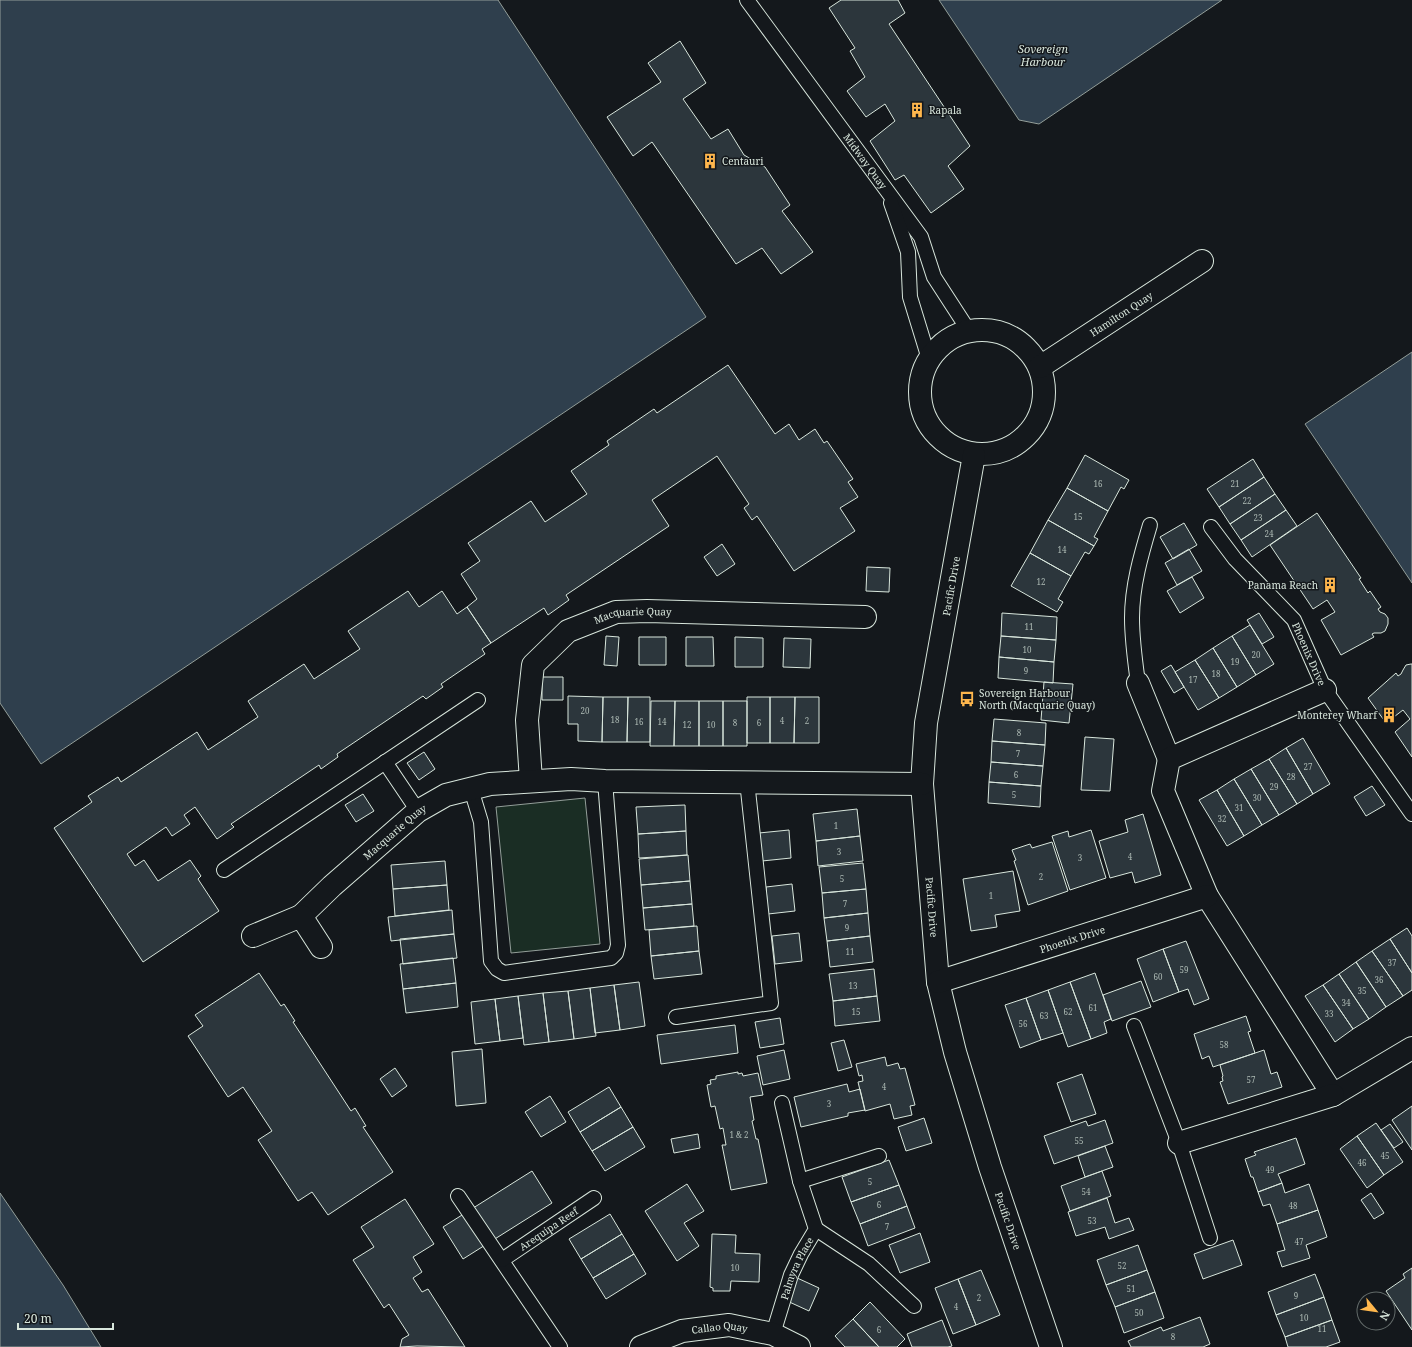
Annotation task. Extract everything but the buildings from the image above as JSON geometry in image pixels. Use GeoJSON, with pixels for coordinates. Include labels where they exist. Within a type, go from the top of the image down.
{"type":"FeatureCollection","features":[{"type":"Feature","properties":{"kind":"street","name":"Hamilton Quay"},"geometry":{"type":"LineString","coordinates":[[1040,367],[1202,260]]}},
{"type":"Feature","properties":{"kind":"street"},"geometry":{"type":"LineString","coordinates":[[990,330],[1010,336],[1028,349],[1040,367],[1044,385],[1044,404],[1038,422],[1026,437],[1011,448],[993,454],[974,455],[954,448],[938,436],[926,419],[920,399],[922,378],[929,359],[940,347],[953,337],[969,331],[990,330]]}},
{"type":"Feature","properties":{"kind":"street","name":"Pacific Drive"},"geometry":{"type":"LineString","coordinates":[[974,455],[926,723],[922,784],[938,982],[955,1052],[1046,1345]]}},
{"type":"Feature","properties":{"kind":"street","name":"Macquarie Quay"},"geometry":{"type":"LineString","coordinates":[[531,781],[527,720],[533,665],[568,631],[616,612],[647,610],[865,618]]}},
{"type":"Feature","properties":{"kind":"street"},"geometry":{"type":"LineString","coordinates":[[1138,683],[1169,759],[1163,791],[1207,896],[1333,1094]]}},
{"type":"Feature","properties":{"kind":"street","name":"Phoenix Drive"},"geometry":{"type":"LineString","coordinates":[[1169,759],[1325,690]]}},
{"type":"Feature","properties":{"kind":"street","name":"Macquarie Quay"},"geometry":{"type":"LineString","coordinates":[[253,936],[301,916],[332,886],[418,812],[446,796],[490,784],[571,779],[605,781],[747,781],[922,784]]}},
{"type":"Feature","properties":{"kind":"street","name":"Phoenix Drive"},"geometry":{"type":"LineString","coordinates":[[938,982],[1207,896]]}},
{"type":"Feature","properties":{"kind":"street"},"geometry":{"type":"LineString","coordinates":[[301,916],[321,947]]}},
{"type":"Feature","properties":{"kind":"street"},"geometry":{"type":"LineString","coordinates":[[1179,1143],[1333,1094],[1412,1048]]}},
{"type":"Feature","properties":{"kind":"street","name":"Callao Quay"},"geometry":{"type":"LineString","coordinates":[[641,1347],[682,1331],[729,1325],[773,1334],[799,1347]]}},
{"type":"Feature","properties":{"kind":"lane","name":"Midway Quay"},"geometry":{"type":"LineString","coordinates":[[748,0],[921,237],[934,277],[969,331]]}},
{"type":"Feature","properties":{"kind":"lane"},"geometry":{"type":"LineString","coordinates":[[887,191],[908,252],[910,297],[929,359]]}},
{"type":"Feature","properties":{"kind":"lane"},"geometry":{"type":"LineString","coordinates":[[1138,683],[1132,618],[1140,556],[1150,525]]}},
{"type":"Feature","properties":{"kind":"lane","name":"Phoenix Drive"},"geometry":{"type":"LineString","coordinates":[[1211,527],[1235,559],[1294,620],[1325,690]]}},
{"type":"Feature","properties":{"kind":"lane"},"geometry":{"type":"LineString","coordinates":[[1325,690],[1412,814]]}},
{"type":"Feature","properties":{"kind":"lane"},"geometry":{"type":"LineString","coordinates":[[224,870],[478,700]]}},
{"type":"Feature","properties":{"kind":"lane"},"geometry":{"type":"LineString","coordinates":[[385,762],[418,812]]}},
{"type":"Feature","properties":{"kind":"lane"},"geometry":{"type":"LineString","coordinates":[[471,789],[481,822],[491,960],[497,969],[504,973],[611,958],[616,953],[618,945],[605,781]]}},
{"type":"Feature","properties":{"kind":"lane"},"geometry":{"type":"LineString","coordinates":[[676,1017],[771,1003],[747,781]]}},
{"type":"Feature","properties":{"kind":"lane"},"geometry":{"type":"LineString","coordinates":[[1134,1026],[1179,1143],[1210,1238]]}},
{"type":"Feature","properties":{"kind":"lane","name":"Palmyra Place"},"geometry":{"type":"LineString","coordinates":[[773,1334],[791,1275],[801,1254],[816,1229],[800,1181],[782,1103]]}},
{"type":"Feature","properties":{"kind":"lane"},"geometry":{"type":"LineString","coordinates":[[800,1181],[879,1156]]}},
{"type":"Feature","properties":{"kind":"lane"},"geometry":{"type":"LineString","coordinates":[[458,1196],[560,1347]]}},
{"type":"Feature","properties":{"kind":"lane","name":"Arequipa Reef"},"geometry":{"type":"LineString","coordinates":[[502,1260],[594,1198]]}},
{"type":"Feature","properties":{"kind":"lane"},"geometry":{"type":"LineString","coordinates":[[816,1229],[869,1264],[914,1306]]}},
{"type":"Feature","properties":{"kind":"green space"},"geometry":{"type":"Polygon","coordinates":[[[585,798],[600,944],[511,953],[496,807],[585,798]]]}},
{"type":"Feature","properties":{"kind":"water"},"geometry":{"type":"Polygon","coordinates":[[[0,0],[498,0],[706,317],[41,764],[0,703],[0,0]]]}},
{"type":"Feature","properties":{"kind":"water","name":"Sovereign Harbour"},"geometry":{"type":"Polygon","coordinates":[[[939,0],[1222,0],[1039,124],[1019,120],[939,0]]]}},
{"type":"Feature","properties":{"kind":"water"},"geometry":{"type":"Polygon","coordinates":[[[1412,352],[1412,583],[1305,424],[1412,352]]]}},
{"type":"Feature","properties":{"kind":"water"},"geometry":{"type":"Polygon","coordinates":[[[0,1193],[63,1285],[101,1347],[0,1347],[0,1193]]]}},
{"type":"Feature","properties":{"kind":"place","name":"Rapala"},"geometry":{"type":"Point","coordinates":[917,110]}},
{"type":"Feature","properties":{"kind":"place","name":"Centauri"},"geometry":{"type":"Point","coordinates":[710,161]}},
{"type":"Feature","properties":{"kind":"place","name":"Panama Reach"},"geometry":{"type":"Point","coordinates":[1330,585]}},
{"type":"Feature","properties":{"kind":"place","name":"Sovereign Harbour North (Macquarie Quay)"},"geometry":{"type":"Point","coordinates":[967,699]}},
{"type":"Feature","properties":{"kind":"place","name":"Monterey Wharf"},"geometry":{"type":"Point","coordinates":[1389,715]}}]}
